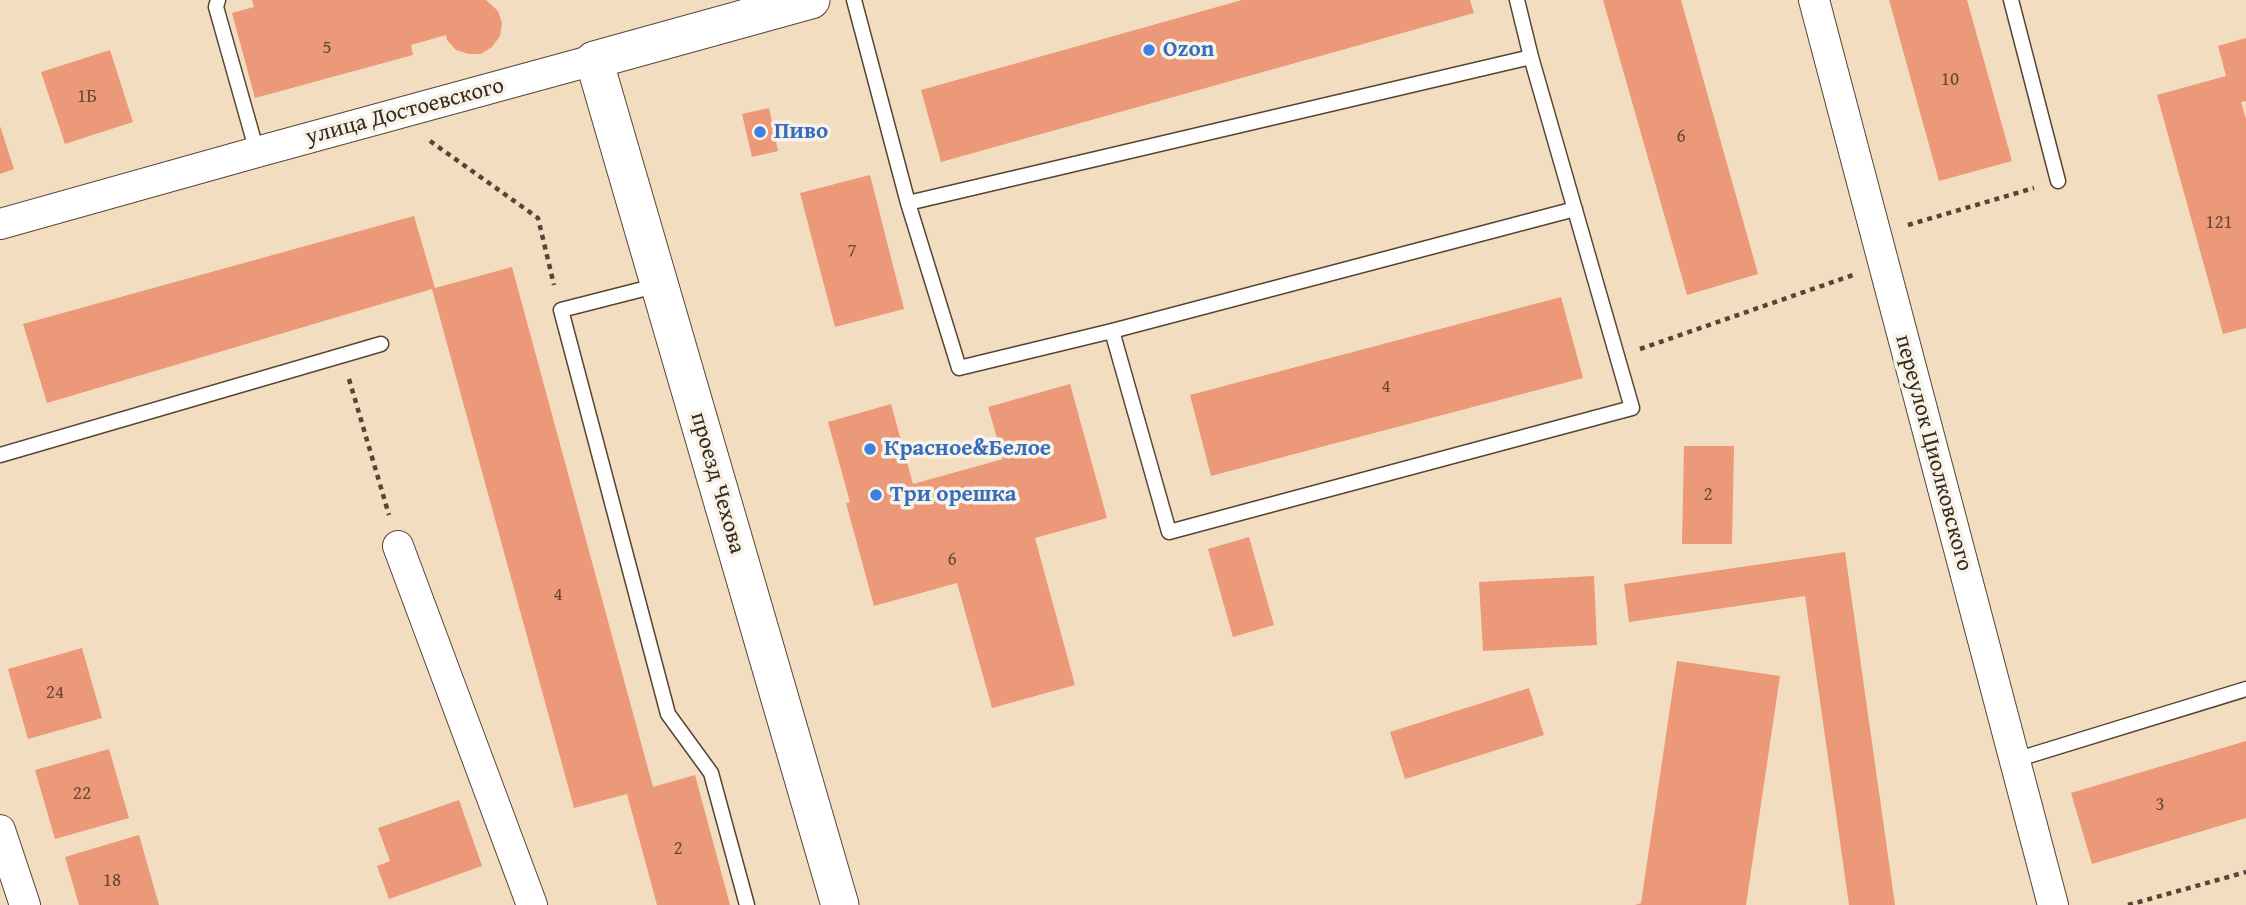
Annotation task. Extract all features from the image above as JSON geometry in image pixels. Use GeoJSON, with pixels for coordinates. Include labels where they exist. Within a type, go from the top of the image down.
{"type":"FeatureCollection","features":[{"type":"Feature","properties":{"kind":"street","name":"улица Достоевского"},"geometry":{"type":"LineString","coordinates":[[0,224],[594,61],[728,10],[811,0]]}},
{"type":"Feature","properties":{"kind":"street","name":"переулок Циолковского"},"geometry":{"type":"LineString","coordinates":[[1814,0],[2053,905]]}},
{"type":"Feature","properties":{"kind":"street","name":"проезд Чехова"},"geometry":{"type":"LineString","coordinates":[[594,61],[840,905]]}},
{"type":"Feature","properties":{"kind":"street"},"geometry":{"type":"LineString","coordinates":[[398,546],[533,905]]}},
{"type":"Feature","properties":{"kind":"street"},"geometry":{"type":"LineString","coordinates":[[0,830],[25,905]]}},
{"type":"Feature","properties":{"kind":"lane"},"geometry":{"type":"LineString","coordinates":[[218,0],[216,7],[257,152]]}},
{"type":"Feature","properties":{"kind":"lane"},"geometry":{"type":"LineString","coordinates":[[854,0],[908,203],[959,368],[1112,331],[1575,209]]}},
{"type":"Feature","properties":{"kind":"lane"},"geometry":{"type":"LineString","coordinates":[[1112,331],[1169,532],[1632,408],[1517,0]]}},
{"type":"Feature","properties":{"kind":"lane"},"geometry":{"type":"LineString","coordinates":[[2011,0],[2058,181]]}},
{"type":"Feature","properties":{"kind":"lane"},"geometry":{"type":"LineString","coordinates":[[908,203],[1531,57]]}},
{"type":"Feature","properties":{"kind":"lane"},"geometry":{"type":"LineString","coordinates":[[659,285],[561,310],[668,714],[711,773],[747,905]]}},
{"type":"Feature","properties":{"kind":"lane"},"geometry":{"type":"LineString","coordinates":[[0,455],[381,344]]}},
{"type":"Feature","properties":{"kind":"lane"},"geometry":{"type":"LineString","coordinates":[[2015,760],[2246,690]]}},
{"type":"Feature","properties":{"kind":"path"},"geometry":{"type":"LineString","coordinates":[[394,116],[538,218],[561,310]]}},
{"type":"Feature","properties":{"kind":"path"},"geometry":{"type":"LineString","coordinates":[[1876,234],[2058,181]]}},
{"type":"Feature","properties":{"kind":"path"},"geometry":{"type":"LineString","coordinates":[[1618,357],[1884,264]]}},
{"type":"Feature","properties":{"kind":"path"},"geometry":{"type":"LineString","coordinates":[[342,356],[398,546]]}},
{"type":"Feature","properties":{"kind":"path"},"geometry":{"type":"LineString","coordinates":[[2128,905],[2246,872]]}},
{"type":"Feature","properties":{"kind":"building"},"geometry":{"type":"Polygon","coordinates":[[[252,0],[486,0],[498,11],[502,23],[500,36],[492,47],[481,54],[456,50],[446,35],[411,45],[413,55],[255,98],[232,13],[254,7],[252,0]]]}},
{"type":"Feature","properties":{"kind":"building"},"geometry":{"type":"Polygon","coordinates":[[[1242,0],[1470,0],[1474,13],[941,162],[921,90],[1242,0]]]}},
{"type":"Feature","properties":{"kind":"building"},"geometry":{"type":"Polygon","coordinates":[[[1603,0],[1681,0],[1758,274],[1687,295],[1603,0]]]}},
{"type":"Feature","properties":{"kind":"building"},"geometry":{"type":"Polygon","coordinates":[[[1889,0],[1967,0],[2012,161],[1939,181],[1889,0]]]}},
{"type":"Feature","properties":{"kind":"building"},"geometry":{"type":"Polygon","coordinates":[[[2246,38],[2246,101],[2241,102],[2246,119],[2246,328],[2223,334],[2157,95],[2226,76],[2218,46],[2246,38]]]}},
{"type":"Feature","properties":{"kind":"building"},"geometry":{"type":"Polygon","coordinates":[[[110,50],[133,122],[65,144],[41,72],[110,50]]]}},
{"type":"Feature","properties":{"kind":"building","name":"Пиво"},"geometry":{"type":"Polygon","coordinates":[[[769,108],[778,151],[752,157],[742,114],[769,108]]]}},
{"type":"Feature","properties":{"kind":"building"},"geometry":{"type":"Polygon","coordinates":[[[0,126],[14,169],[0,174],[0,126]]]}},
{"type":"Feature","properties":{"kind":"building"},"geometry":{"type":"Polygon","coordinates":[[[870,175],[904,309],[835,327],[800,193],[870,175]]]}},
{"type":"Feature","properties":{"kind":"building"},"geometry":{"type":"Polygon","coordinates":[[[414,216],[435,288],[512,267],[653,787],[695,775],[730,905],[657,905],[627,794],[574,808],[432,289],[47,403],[23,324],[414,216]]]}},
{"type":"Feature","properties":{"kind":"building"},"geometry":{"type":"Polygon","coordinates":[[[1561,297],[1583,378],[1211,476],[1190,395],[1561,297]]]}},
{"type":"Feature","properties":{"kind":"building"},"geometry":{"type":"Polygon","coordinates":[[[1070,384],[1107,518],[1035,538],[1075,685],[992,708],[957,583],[874,606],[846,503],[850,502],[828,422],[891,404],[913,484],[1003,459],[988,407],[1070,384]]]}},
{"type":"Feature","properties":{"kind":"building"},"geometry":{"type":"Polygon","coordinates":[[[1684,446],[1734,446],[1732,544],[1682,544],[1684,446]]]}},
{"type":"Feature","properties":{"kind":"building"},"geometry":{"type":"Polygon","coordinates":[[[1249,537],[1274,625],[1233,637],[1208,549],[1249,537]]]}},
{"type":"Feature","properties":{"kind":"building"},"geometry":{"type":"Polygon","coordinates":[[[1845,552],[1895,905],[1849,905],[1805,596],[1629,622],[1624,584],[1845,552]]]}},
{"type":"Feature","properties":{"kind":"building"},"geometry":{"type":"Polygon","coordinates":[[[1594,576],[1597,645],[1483,651],[1479,582],[1594,576]]]}},
{"type":"Feature","properties":{"kind":"building"},"geometry":{"type":"Polygon","coordinates":[[[82,648],[102,718],[28,739],[8,669],[82,648]]]}},
{"type":"Feature","properties":{"kind":"building"},"geometry":{"type":"Polygon","coordinates":[[[1677,661],[1780,676],[1746,905],[1635,905],[1641,903],[1677,661]]]}},
{"type":"Feature","properties":{"kind":"building"},"geometry":{"type":"Polygon","coordinates":[[[1529,688],[1544,735],[1405,779],[1390,732],[1529,688]]]}},
{"type":"Feature","properties":{"kind":"building"},"geometry":{"type":"Polygon","coordinates":[[[2246,741],[2246,818],[2092,864],[2071,793],[2246,741]]]}},
{"type":"Feature","properties":{"kind":"building"},"geometry":{"type":"Polygon","coordinates":[[[109,749],[129,818],[55,839],[35,770],[109,749]]]}},
{"type":"Feature","properties":{"kind":"building"},"geometry":{"type":"Polygon","coordinates":[[[459,800],[482,866],[389,899],[377,866],[390,861],[378,828],[459,800]]]}},
{"type":"Feature","properties":{"kind":"building"},"geometry":{"type":"Polygon","coordinates":[[[139,835],[159,905],[79,905],[65,857],[139,835]]]}},
{"type":"Feature","properties":{"kind":"place","name":"Ozon"},"geometry":{"type":"Point","coordinates":[1149,50]}},
{"type":"Feature","properties":{"kind":"place","name":"Пиво"},"geometry":{"type":"Point","coordinates":[760,132]}},
{"type":"Feature","properties":{"kind":"place","name":"Красное&Белое"},"geometry":{"type":"Point","coordinates":[870,449]}},
{"type":"Feature","properties":{"kind":"place","name":"Три орешка"},"geometry":{"type":"Point","coordinates":[876,495]}}]}
